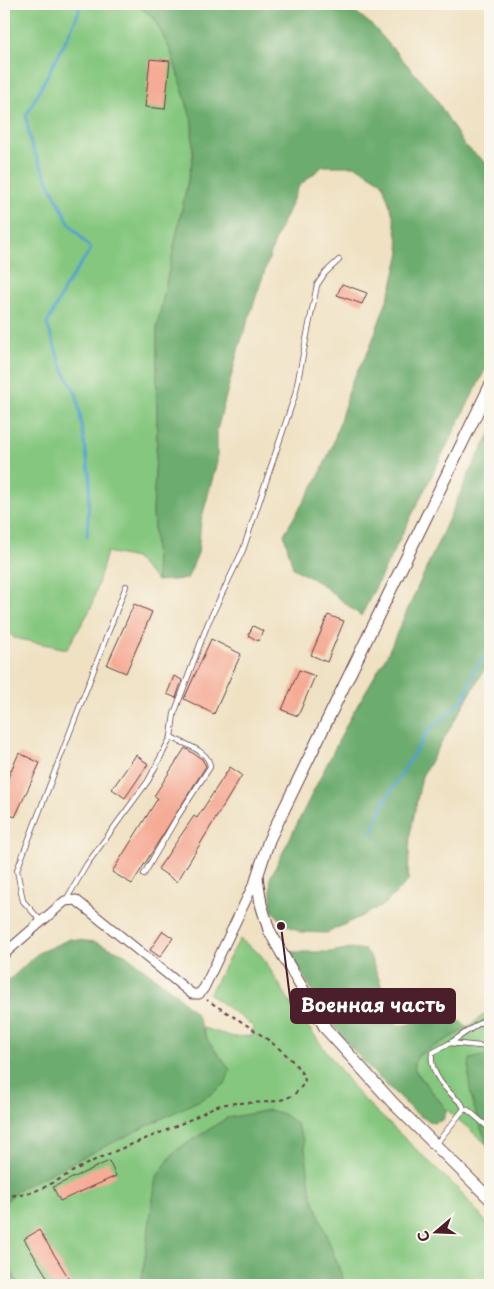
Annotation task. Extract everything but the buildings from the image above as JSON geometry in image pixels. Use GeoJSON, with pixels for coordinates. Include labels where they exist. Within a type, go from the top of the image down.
{"type":"FeatureCollection","features":[{"type":"Feature","properties":{"kind":"street"},"geometry":{"type":"LineString","coordinates":[[4,954],[65,901],[76,900],[192,994],[199,994],[204,988],[257,877],[269,840],[490,386]]}},
{"type":"Feature","properties":{"kind":"street"},"geometry":{"type":"LineString","coordinates":[[257,877],[261,904],[269,930],[326,1029],[394,1103],[490,1199]]}},
{"type":"Feature","properties":{"kind":"lane"},"geometry":{"type":"LineString","coordinates":[[65,901],[87,864],[148,781],[171,737],[174,714],[208,623],[243,550],[295,395],[317,285],[325,273],[339,260]]}},
{"type":"Feature","properties":{"kind":"lane"},"geometry":{"type":"LineString","coordinates":[[4,294],[4,303]]}},
{"type":"Feature","properties":{"kind":"lane"},"geometry":{"type":"LineString","coordinates":[[42,922],[23,902],[17,870],[126,586]]}},
{"type":"Feature","properties":{"kind":"lane"},"geometry":{"type":"LineString","coordinates":[[144,874],[176,819],[210,767],[210,761],[205,755],[171,737]]}},
{"type":"Feature","properties":{"kind":"lane"},"geometry":{"type":"LineString","coordinates":[[490,1016],[450,1043],[432,1052],[431,1063],[435,1074],[462,1104],[464,1109],[468,1110],[490,1130]]}},
{"type":"Feature","properties":{"kind":"lane"},"geometry":{"type":"LineString","coordinates":[[450,1043],[490,1047]]}},
{"type":"Feature","properties":{"kind":"lane"},"geometry":{"type":"LineString","coordinates":[[436,1144],[464,1109]]}},
{"type":"Feature","properties":{"kind":"path"},"geometry":{"type":"LineString","coordinates":[[4,1194],[15,1196],[28,1194],[76,1168],[129,1144],[184,1124],[215,1106],[230,1102],[266,1102],[282,1099],[298,1090],[304,1080],[297,1064],[264,1038],[199,994]]}},
{"type":"Feature","properties":{"kind":"green space"},"geometry":{"type":"Polygon","coordinates":[[[4,4],[136,4],[154,18],[171,52],[192,121],[193,157],[157,327],[157,434],[153,512],[157,581],[135,558],[107,552],[91,608],[67,649],[14,638],[4,628],[4,4]]]}},
{"type":"Feature","properties":{"kind":"green space"},"geometry":{"type":"Polygon","coordinates":[[[136,4],[346,4],[372,25],[433,94],[464,145],[490,166],[490,360],[361,616],[321,584],[293,568],[284,534],[318,478],[332,447],[352,381],[369,350],[392,286],[400,252],[393,215],[382,182],[356,166],[323,166],[299,186],[277,235],[239,347],[217,430],[217,462],[201,521],[198,553],[187,579],[157,581],[153,512],[157,434],[157,327],[193,157],[192,121],[171,52],[154,18],[136,4]]]}},
{"type":"Feature","properties":{"kind":"green space"},"geometry":{"type":"Polygon","coordinates":[[[490,434],[490,660],[422,776],[410,835],[408,881],[384,905],[327,933],[300,932],[283,923],[272,910],[270,878],[350,718],[387,655],[474,463],[490,434]]]}},
{"type":"Feature","properties":{"kind":"green space"},"geometry":{"type":"Polygon","coordinates":[[[70,939],[95,942],[125,954],[175,993],[196,1014],[208,1041],[230,1070],[225,1084],[210,1095],[20,1188],[5,1202],[4,1211],[4,985],[38,953],[70,939]]]}},
{"type":"Feature","properties":{"kind":"green space"},"geometry":{"type":"Polygon","coordinates":[[[240,939],[261,955],[292,1005],[358,1094],[459,1190],[490,1227],[490,1285],[348,1285],[343,1279],[311,1195],[303,1142],[293,1123],[283,1114],[227,1118],[175,1151],[156,1178],[141,1285],[19,1285],[4,1258],[5,1202],[20,1188],[210,1095],[230,1070],[208,1041],[203,1028],[234,1037],[252,1036],[253,1026],[209,994],[240,939]]]}},
{"type":"Feature","properties":{"kind":"green space"},"geometry":{"type":"Polygon","coordinates":[[[350,948],[365,950],[370,956],[397,1025],[404,1025],[433,1015],[456,1020],[467,1028],[419,1055],[414,1063],[415,1071],[447,1110],[443,1120],[433,1123],[418,1115],[375,1074],[329,1020],[290,952],[331,952],[350,948]]]}},
{"type":"Feature","properties":{"kind":"green space"},"geometry":{"type":"Polygon","coordinates":[[[490,1010],[490,1147],[447,1110],[415,1070],[414,1063],[419,1055],[467,1028],[490,1010]]]}},
{"type":"Feature","properties":{"kind":"green space"},"geometry":{"type":"Polygon","coordinates":[[[490,1055],[490,1153],[474,1107],[469,1082],[470,1059],[490,1055]]]}},
{"type":"Feature","properties":{"kind":"green space"},"geometry":{"type":"Polygon","coordinates":[[[269,1110],[283,1114],[296,1123],[304,1141],[311,1193],[343,1279],[348,1285],[141,1285],[156,1178],[175,1151],[227,1118],[269,1110]]]}},
{"type":"Feature","properties":{"kind":"green space"},"geometry":{"type":"Polygon","coordinates":[[[4,1258],[19,1285],[4,1285],[4,1258]]]}},
{"type":"Feature","properties":{"kind":"waterway"},"geometry":{"type":"LineString","coordinates":[[79,4],[79,11],[69,34],[26,116],[31,145],[56,197],[69,223],[91,249],[67,284],[47,324],[62,367],[77,396],[90,478],[87,537]]}},
{"type":"Feature","properties":{"kind":"waterway"},"geometry":{"type":"LineString","coordinates":[[372,833],[383,804],[428,731],[464,699],[473,673],[490,649]]}},
{"type":"Feature","properties":{"kind":"place","name":"Военная часть"},"geometry":{"type":"Point","coordinates":[281,926]}}]}
